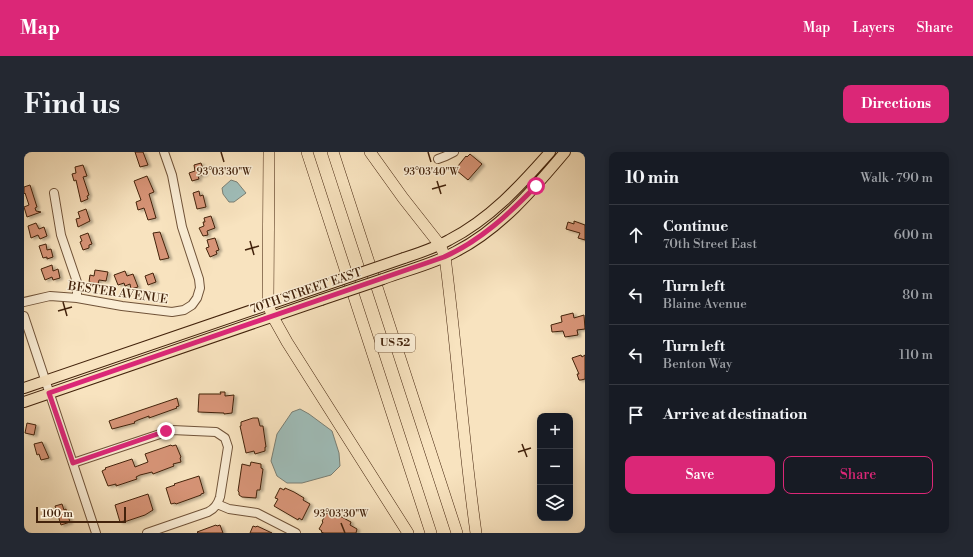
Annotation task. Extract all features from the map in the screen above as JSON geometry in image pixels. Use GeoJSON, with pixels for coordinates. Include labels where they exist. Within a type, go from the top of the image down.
{"type":"FeatureCollection","features":[{"type":"Feature","properties":{"kind":"highway"},"geometry":{"type":"LineString","coordinates":[[269,152],[268,305],[287,342],[408,533]]}},
{"type":"Feature","properties":{"kind":"highway","name":"US 52"},"geometry":{"type":"LineString","coordinates":[[307,152],[431,533]]}},
{"type":"Feature","properties":{"kind":"highway","name":"US 52"},"geometry":{"type":"LineString","coordinates":[[333,152],[457,533]]}},
{"type":"Feature","properties":{"kind":"highway"},"geometry":{"type":"LineString","coordinates":[[370,152],[387,177],[440,244],[444,257],[476,533]]}},
{"type":"Feature","properties":{"kind":"main road","name":"70TH STREET EAST"},"geometry":{"type":"LineString","coordinates":[[24,388],[404,258],[454,238],[487,216],[518,188],[550,152]]}},
{"type":"Feature","properties":{"kind":"main road","name":"70TH STREET EAST"},"geometry":{"type":"LineString","coordinates":[[24,402],[273,317],[455,252],[484,234],[510,213],[536,186],[565,152]]}},
{"type":"Feature","properties":{"kind":"street","name":"BESTER AVENUE"},"geometry":{"type":"LineString","coordinates":[[24,302],[50,296],[77,298],[122,306],[172,312],[184,310],[192,305],[198,298],[200,288],[199,279],[182,227],[172,175],[164,152]]}},
{"type":"Feature","properties":{"kind":"street"},"geometry":{"type":"LineString","coordinates":[[438,159],[454,152]]}},
{"type":"Feature","properties":{"kind":"street"},"geometry":{"type":"LineString","coordinates":[[54,193],[61,235],[76,282],[77,298]]}},
{"type":"Feature","properties":{"kind":"street"},"geometry":{"type":"LineString","coordinates":[[24,316],[96,533]]}},
{"type":"Feature","properties":{"kind":"street"},"geometry":{"type":"LineString","coordinates":[[73,463],[172,430],[216,432],[225,438],[228,447],[220,497],[217,504],[208,512],[147,533]]}},
{"type":"Feature","properties":{"kind":"street"},"geometry":{"type":"LineString","coordinates":[[217,504],[229,509],[257,513],[296,533]]}},
{"type":"Feature","properties":{"kind":"water"},"geometry":{"type":"Polygon","coordinates":[[[231,180],[237,182],[246,193],[234,202],[229,202],[223,194],[222,188],[231,180]]]}},
{"type":"Feature","properties":{"kind":"water"},"geometry":{"type":"Polygon","coordinates":[[[300,409],[332,431],[339,453],[340,466],[331,475],[302,483],[287,483],[277,476],[271,461],[277,434],[292,412],[300,409]]]}},
{"type":"Feature","properties":{"kind":"building"},"geometry":{"type":"Polygon","coordinates":[[[135,152],[143,152],[148,165],[140,167],[135,152]]]}},
{"type":"Feature","properties":{"kind":"building"},"geometry":{"type":"Polygon","coordinates":[[[470,154],[482,164],[468,180],[456,170],[466,156],[467,157],[470,154]]]}},
{"type":"Feature","properties":{"kind":"building"},"geometry":{"type":"Polygon","coordinates":[[[201,163],[205,174],[198,176],[199,179],[192,181],[189,173],[195,171],[194,165],[201,163]]]}},
{"type":"Feature","properties":{"kind":"building"},"geometry":{"type":"Polygon","coordinates":[[[83,165],[87,176],[83,177],[89,195],[87,196],[88,199],[81,202],[76,180],[74,181],[72,174],[76,173],[75,167],[83,165]]]}},
{"type":"Feature","properties":{"kind":"building"},"geometry":{"type":"Polygon","coordinates":[[[147,176],[154,192],[149,194],[156,218],[148,220],[144,208],[138,210],[136,202],[141,200],[134,181],[147,176]]]}},
{"type":"Feature","properties":{"kind":"building"},"geometry":{"type":"Polygon","coordinates":[[[30,185],[37,207],[35,208],[36,211],[41,212],[27,217],[24,207],[29,205],[25,193],[24,194],[24,187],[30,185]]]}},
{"type":"Feature","properties":{"kind":"building"},"geometry":{"type":"Polygon","coordinates":[[[199,191],[200,196],[203,195],[206,207],[197,209],[193,193],[199,191]]]}},
{"type":"Feature","properties":{"kind":"building"},"geometry":{"type":"Polygon","coordinates":[[[86,209],[90,221],[78,227],[76,219],[80,218],[78,212],[86,209]]]}},
{"type":"Feature","properties":{"kind":"building"},"geometry":{"type":"Polygon","coordinates":[[[211,216],[215,228],[207,231],[208,235],[203,236],[199,228],[204,226],[204,218],[211,216]]]}},
{"type":"Feature","properties":{"kind":"building"},"geometry":{"type":"Polygon","coordinates":[[[574,221],[585,225],[585,240],[578,238],[580,233],[566,229],[568,222],[574,224],[574,221]]]}},
{"type":"Feature","properties":{"kind":"building"},"geometry":{"type":"Polygon","coordinates":[[[36,223],[39,229],[44,227],[47,236],[40,239],[38,235],[31,238],[28,226],[36,223]]]}},
{"type":"Feature","properties":{"kind":"building"},"geometry":{"type":"Polygon","coordinates":[[[160,232],[169,258],[160,260],[153,233],[160,232]]]}},
{"type":"Feature","properties":{"kind":"building"},"geometry":{"type":"Polygon","coordinates":[[[88,233],[92,244],[89,245],[89,248],[83,250],[80,242],[82,241],[80,236],[88,233]]]}},
{"type":"Feature","properties":{"kind":"building"},"geometry":{"type":"Polygon","coordinates":[[[215,238],[219,250],[216,251],[217,254],[210,257],[206,248],[209,247],[207,240],[215,238]]]}},
{"type":"Feature","properties":{"kind":"building"},"geometry":{"type":"Polygon","coordinates":[[[46,244],[47,250],[51,249],[53,257],[47,259],[47,257],[43,258],[39,246],[46,244]]]}},
{"type":"Feature","properties":{"kind":"building"},"geometry":{"type":"Polygon","coordinates":[[[52,265],[53,271],[58,269],[60,278],[53,280],[52,277],[45,280],[41,269],[52,265]]]}},
{"type":"Feature","properties":{"kind":"building"},"geometry":{"type":"Polygon","coordinates":[[[95,270],[108,272],[106,281],[99,280],[98,284],[89,282],[90,275],[94,276],[95,270]]]}},
{"type":"Feature","properties":{"kind":"building"},"geometry":{"type":"Polygon","coordinates":[[[125,271],[127,276],[133,274],[138,287],[131,289],[130,284],[125,286],[124,283],[118,285],[114,275],[125,271]]]}},
{"type":"Feature","properties":{"kind":"building"},"geometry":{"type":"Polygon","coordinates":[[[153,273],[156,282],[148,285],[145,276],[153,273]]]}},
{"type":"Feature","properties":{"kind":"building"},"geometry":{"type":"Polygon","coordinates":[[[573,313],[574,318],[584,315],[585,329],[577,330],[578,335],[565,337],[563,331],[552,332],[551,325],[562,322],[561,316],[573,313]]]}},
{"type":"Feature","properties":{"kind":"building"},"geometry":{"type":"Polygon","coordinates":[[[581,355],[582,357],[585,355],[585,379],[579,380],[577,374],[579,374],[572,358],[581,355]]]}},
{"type":"Feature","properties":{"kind":"building"},"geometry":{"type":"Polygon","coordinates":[[[220,392],[225,392],[225,396],[234,395],[232,413],[224,414],[198,412],[199,394],[221,394],[220,392]]]}},
{"type":"Feature","properties":{"kind":"building"},"geometry":{"type":"Polygon","coordinates":[[[177,398],[179,406],[176,407],[177,408],[149,418],[149,416],[134,422],[135,423],[112,429],[109,421],[177,398]]]}},
{"type":"Feature","properties":{"kind":"building"},"geometry":{"type":"Polygon","coordinates":[[[258,418],[260,426],[263,426],[266,447],[265,451],[255,454],[254,451],[246,453],[240,426],[241,422],[258,418]]]}},
{"type":"Feature","properties":{"kind":"building"},"geometry":{"type":"Polygon","coordinates":[[[27,423],[36,425],[34,435],[25,433],[27,423]]]}},
{"type":"Feature","properties":{"kind":"building"},"geometry":{"type":"Polygon","coordinates":[[[42,442],[49,458],[41,460],[39,454],[37,455],[34,444],[42,442]]]}},
{"type":"Feature","properties":{"kind":"building"},"geometry":{"type":"Polygon","coordinates":[[[171,445],[176,445],[181,457],[181,462],[173,464],[174,466],[153,474],[152,472],[140,475],[136,477],[137,479],[116,486],[116,484],[108,486],[102,471],[106,469],[105,468],[132,459],[135,467],[148,462],[145,454],[171,445]]]}},
{"type":"Feature","properties":{"kind":"building"},"geometry":{"type":"Polygon","coordinates":[[[251,462],[261,464],[261,468],[263,469],[260,490],[257,490],[256,498],[242,497],[239,495],[238,491],[242,464],[250,466],[251,462]]]}},
{"type":"Feature","properties":{"kind":"building"},"geometry":{"type":"Polygon","coordinates":[[[199,476],[204,493],[176,504],[171,504],[166,488],[199,476]]]}},
{"type":"Feature","properties":{"kind":"building"},"geometry":{"type":"Polygon","coordinates":[[[280,488],[284,490],[285,488],[294,492],[310,504],[302,520],[299,518],[298,520],[274,506],[278,499],[275,498],[280,488]]]}},
{"type":"Feature","properties":{"kind":"building"},"geometry":{"type":"Polygon","coordinates":[[[148,494],[153,510],[145,515],[120,522],[115,505],[148,494]]]}},
{"type":"Feature","properties":{"kind":"building"},"geometry":{"type":"Polygon","coordinates":[[[62,504],[64,510],[66,509],[70,522],[61,525],[55,506],[62,504]]]}},
{"type":"Feature","properties":{"kind":"building"},"geometry":{"type":"Polygon","coordinates":[[[327,513],[334,517],[336,514],[351,522],[350,525],[357,529],[356,533],[321,532],[322,531],[319,529],[327,513]]]}},
{"type":"Feature","properties":{"kind":"building"},"geometry":{"type":"Polygon","coordinates":[[[220,525],[223,533],[197,532],[220,525]]]}},
{"type":"Feature","properties":{"kind":"building"},"geometry":{"type":"Polygon","coordinates":[[[253,526],[257,526],[272,533],[250,533],[253,526]]]}},
{"type":"Feature","properties":{"kind":"route"},"geometry":{"type":"LineString","coordinates":[[166,431],[73,463],[49,393],[444,257],[484,234],[510,213],[536,186]]}}]}
